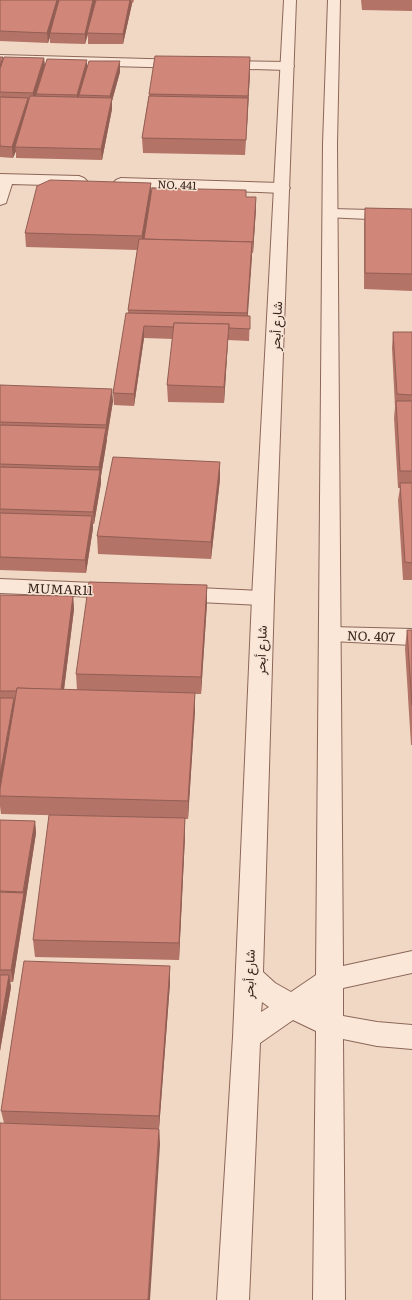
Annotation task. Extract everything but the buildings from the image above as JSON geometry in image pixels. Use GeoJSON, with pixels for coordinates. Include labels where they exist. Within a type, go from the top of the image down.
{"type":"FeatureCollection","features":[{"type":"Feature","properties":{"kind":"street","name":"شارع أبحر"},"geometry":{"type":"LineString","coordinates":[[234,1300],[247,1037],[263,598],[290,0]]}},
{"type":"Feature","properties":{"kind":"street"},"geometry":{"type":"LineString","coordinates":[[329,1300],[331,634],[330,144],[334,0]]}},
{"type":"Feature","properties":{"kind":"street"},"geometry":{"type":"LineString","coordinates":[[0,59],[287,66]]}},
{"type":"Feature","properties":{"kind":"street"},"geometry":{"type":"LineString","coordinates":[[0,200],[3,179],[93,182]]}},
{"type":"Feature","properties":{"kind":"street","name":"NO. 441"},"geometry":{"type":"LineString","coordinates":[[109,182],[282,188]]}},
{"type":"Feature","properties":{"kind":"street"},"geometry":{"type":"LineString","coordinates":[[330,214],[412,216]]}},
{"type":"Feature","properties":{"kind":"street","name":"MUMAR11"},"geometry":{"type":"LineString","coordinates":[[0,586],[136,592]]}},
{"type":"Feature","properties":{"kind":"street"},"geometry":{"type":"LineString","coordinates":[[160,593],[263,598]]}},
{"type":"Feature","properties":{"kind":"street","name":"NO. 407"},"geometry":{"type":"LineString","coordinates":[[331,634],[412,637]]}},
{"type":"Feature","properties":{"kind":"street"},"geometry":{"type":"LineString","coordinates":[[247,1037],[290,1006],[330,980],[412,962]]}},
{"type":"Feature","properties":{"kind":"street"},"geometry":{"type":"LineString","coordinates":[[249,976],[266,991],[290,1006],[329,1025],[377,1034],[412,1037]]}}]}
